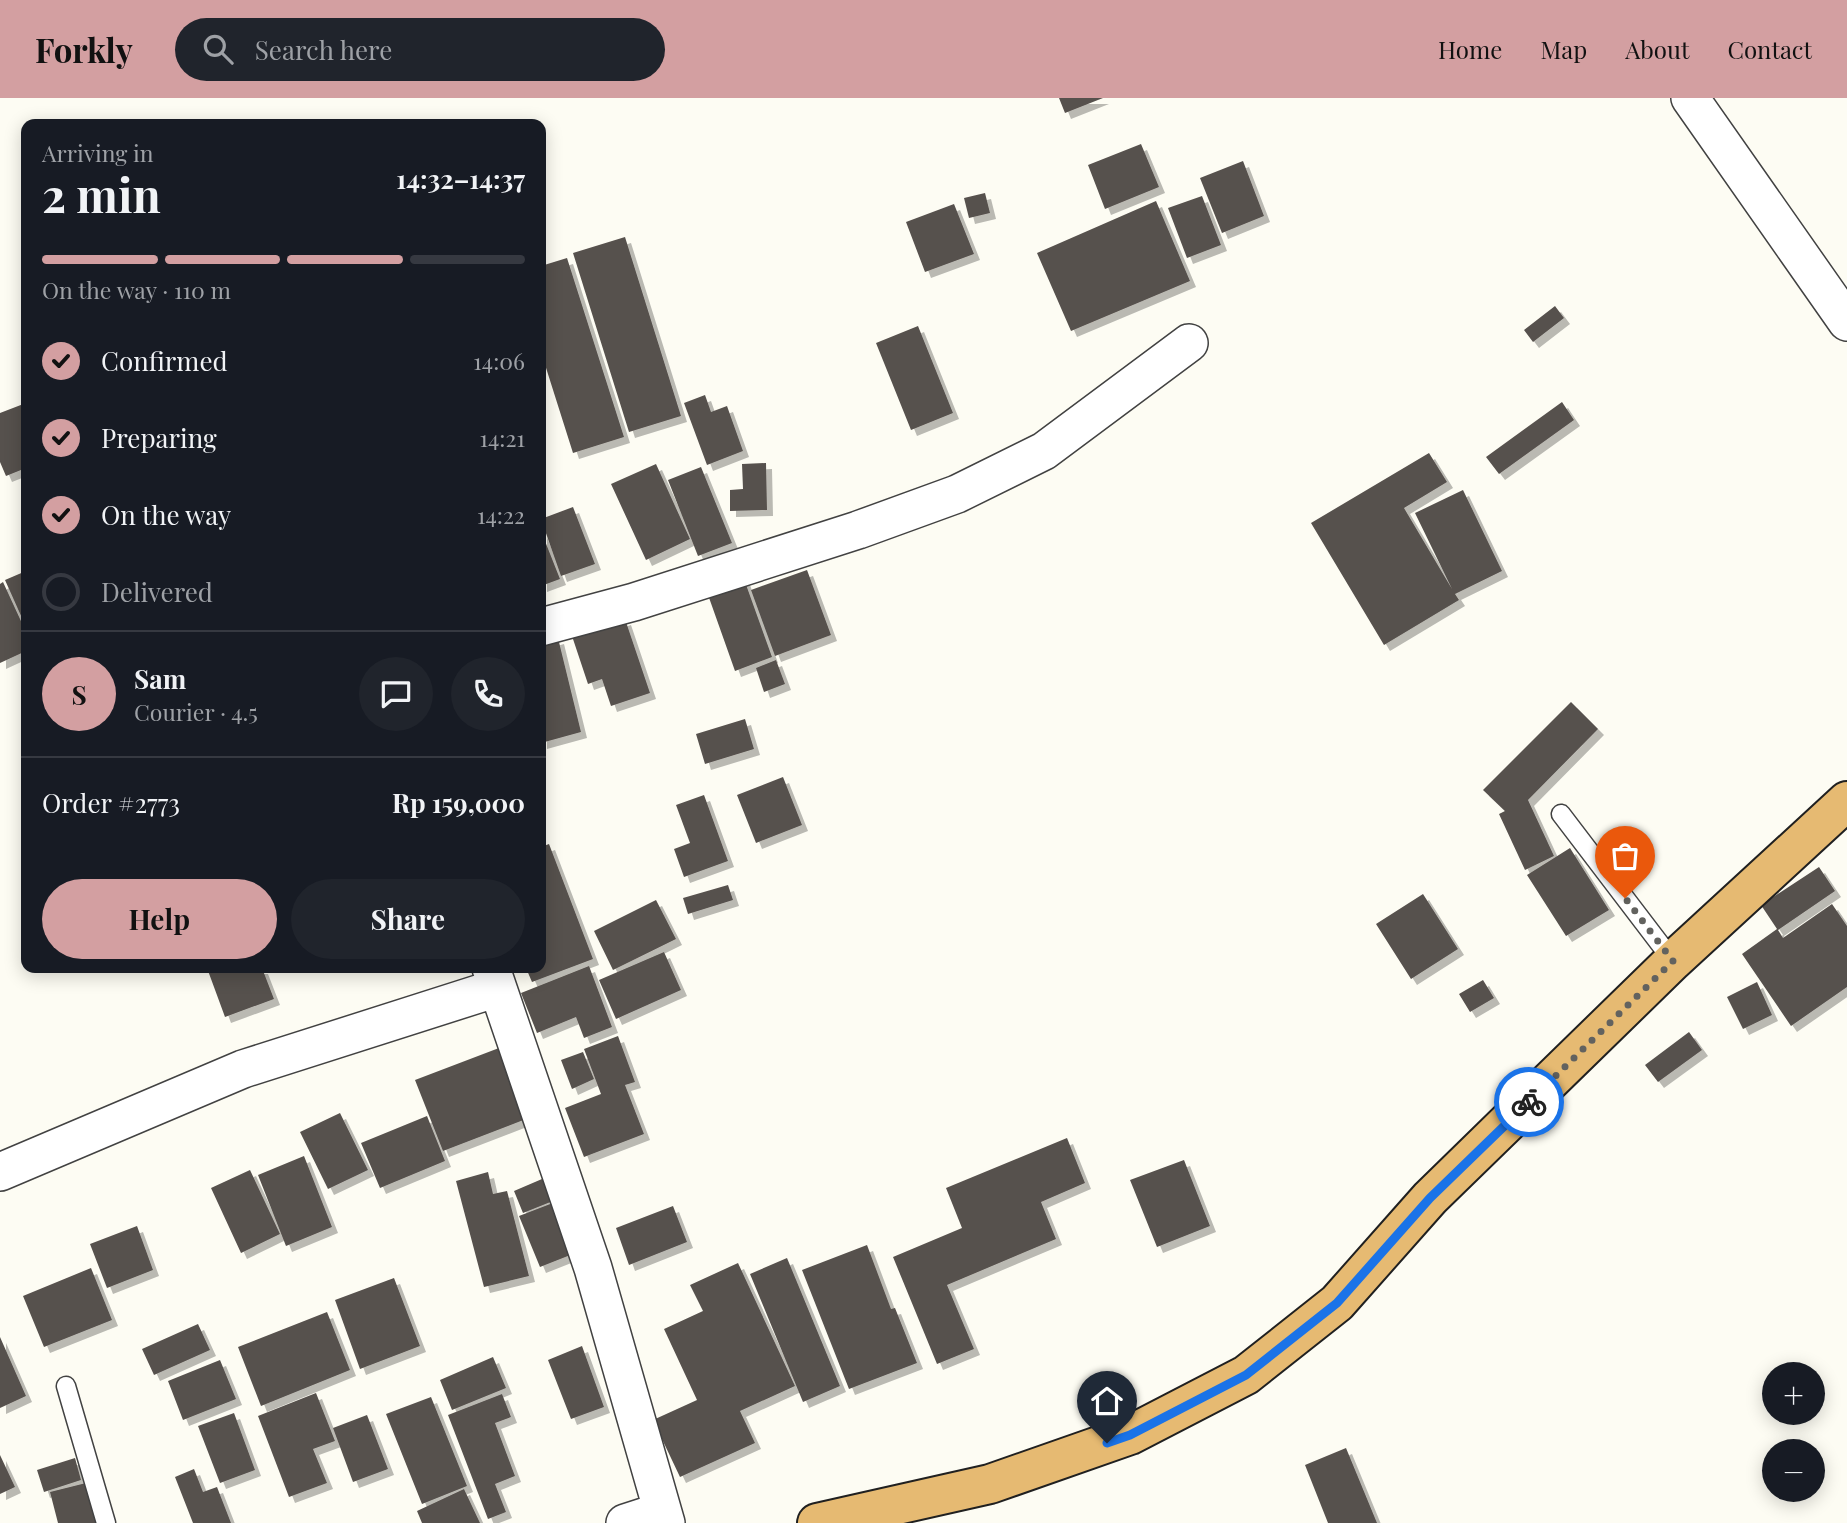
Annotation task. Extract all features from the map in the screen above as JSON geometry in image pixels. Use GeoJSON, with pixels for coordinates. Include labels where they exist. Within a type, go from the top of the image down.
{"type":"FeatureCollection","features":[{"type":"Feature","properties":{"kind":"highway"},"geometry":{"type":"LineString","coordinates":[[817,1523],[990,1484],[1130,1435],[1246,1375],[1337,1303],[1430,1198],[1673,961],[1847,801]]}},
{"type":"Feature","properties":{"kind":"street"},"geometry":{"type":"LineString","coordinates":[[1690,98],[1847,323]]}},
{"type":"Feature","properties":{"kind":"street"},"geometry":{"type":"LineString","coordinates":[[546,626],[634,602],[858,530],[957,494],[1044,451],[1189,343]]}},
{"type":"Feature","properties":{"kind":"street"},"geometry":{"type":"LineString","coordinates":[[0,1172],[243,1069],[494,978],[593,1269],[664,1517],[625,1523]]}},
{"type":"Feature","properties":{"kind":"lane"},"geometry":{"type":"LineString","coordinates":[[1561,814],[1673,961]]}},
{"type":"Feature","properties":{"kind":"lane"},"geometry":{"type":"LineString","coordinates":[[66,1386],[106,1523]]}},
{"type":"Feature","properties":{"kind":"building"},"geometry":{"type":"Polygon","coordinates":[[[1059,98],[1103,98],[1065,113],[1059,98]]]}},
{"type":"Feature","properties":{"kind":"building"},"geometry":{"type":"Polygon","coordinates":[[[1141,144],[1159,187],[1105,209],[1088,165],[1141,144]]]}},
{"type":"Feature","properties":{"kind":"building"},"geometry":{"type":"Polygon","coordinates":[[[1243,161],[1264,216],[1222,233],[1200,178],[1243,161]]]}},
{"type":"Feature","properties":{"kind":"building"},"geometry":{"type":"Polygon","coordinates":[[[985,193],[990,213],[969,218],[964,198],[985,193]]]}},
{"type":"Feature","properties":{"kind":"building"},"geometry":{"type":"Polygon","coordinates":[[[1202,196],[1221,245],[1187,258],[1168,208],[1202,196]]]}},
{"type":"Feature","properties":{"kind":"building"},"geometry":{"type":"Polygon","coordinates":[[[1156,201],[1190,281],[1071,331],[1037,253],[1156,201]]]}},
{"type":"Feature","properties":{"kind":"building"},"geometry":{"type":"Polygon","coordinates":[[[954,204],[974,254],[925,272],[906,222],[954,204]]]}},
{"type":"Feature","properties":{"kind":"building"},"geometry":{"type":"Polygon","coordinates":[[[625,237],[681,416],[629,432],[573,253],[625,237]]]}},
{"type":"Feature","properties":{"kind":"building"},"geometry":{"type":"Polygon","coordinates":[[[567,258],[624,437],[573,453],[546,368],[546,264],[567,258]]]}},
{"type":"Feature","properties":{"kind":"building"},"geometry":{"type":"Polygon","coordinates":[[[1555,306],[1564,318],[1533,342],[1524,330],[1555,306]]]}},
{"type":"Feature","properties":{"kind":"building"},"geometry":{"type":"Polygon","coordinates":[[[918,326],[953,413],[911,430],[876,343],[918,326]]]}},
{"type":"Feature","properties":{"kind":"building"},"geometry":{"type":"Polygon","coordinates":[[[705,395],[711,412],[727,406],[743,451],[707,465],[684,403],[705,395]]]}},
{"type":"Feature","properties":{"kind":"building"},"geometry":{"type":"Polygon","coordinates":[[[1562,402],[1574,420],[1499,474],[1486,457],[1562,402]]]}},
{"type":"Feature","properties":{"kind":"building"},"geometry":{"type":"Polygon","coordinates":[[[21,405],[21,470],[6,476],[0,462],[0,413],[21,405]]]}},
{"type":"Feature","properties":{"kind":"building"},"geometry":{"type":"Polygon","coordinates":[[[1429,453],[1447,482],[1404,508],[1452,589],[1415,513],[1463,490],[1502,571],[1455,594],[1459,600],[1384,645],[1311,523],[1429,453]]]}},
{"type":"Feature","properties":{"kind":"building"},"geometry":{"type":"Polygon","coordinates":[[[766,463],[767,510],[730,511],[730,490],[743,489],[742,464],[766,463]]]}},
{"type":"Feature","properties":{"kind":"building"},"geometry":{"type":"Polygon","coordinates":[[[656,464],[690,539],[646,560],[611,484],[656,464]]]}},
{"type":"Feature","properties":{"kind":"building"},"geometry":{"type":"Polygon","coordinates":[[[701,467],[732,543],[698,556],[668,480],[701,467]]]}},
{"type":"Feature","properties":{"kind":"building"},"geometry":{"type":"Polygon","coordinates":[[[573,507],[595,564],[561,576],[546,533],[546,517],[573,507]]]}},
{"type":"Feature","properties":{"kind":"building"},"geometry":{"type":"Polygon","coordinates":[[[546,544],[560,579],[546,584],[546,544]]]}},
{"type":"Feature","properties":{"kind":"building"},"geometry":{"type":"Polygon","coordinates":[[[807,570],[831,635],[775,656],[751,590],[807,570]]]}},
{"type":"Feature","properties":{"kind":"building"},"geometry":{"type":"Polygon","coordinates":[[[21,573],[21,616],[5,580],[21,573]]]}},
{"type":"Feature","properties":{"kind":"building"},"geometry":{"type":"Polygon","coordinates":[[[744,579],[772,657],[735,671],[707,592],[744,579]]]}},
{"type":"Feature","properties":{"kind":"building"},"geometry":{"type":"Polygon","coordinates":[[[3,582],[21,621],[21,653],[0,663],[0,584],[3,582]]]}},
{"type":"Feature","properties":{"kind":"building"},"geometry":{"type":"Polygon","coordinates":[[[625,619],[650,693],[611,706],[602,679],[588,684],[572,636],[625,619]]]}},
{"type":"Feature","properties":{"kind":"building"},"geometry":{"type":"Polygon","coordinates":[[[558,638],[581,732],[546,742],[546,642],[558,638]]]}},
{"type":"Feature","properties":{"kind":"building"},"geometry":{"type":"Polygon","coordinates":[[[776,660],[785,684],[764,692],[756,668],[776,660]]]}},
{"type":"Feature","properties":{"kind":"building"},"geometry":{"type":"Polygon","coordinates":[[[1571,702],[1598,729],[1528,800],[1554,856],[1525,870],[1499,814],[1505,811],[1483,790],[1571,702]]]}},
{"type":"Feature","properties":{"kind":"building"},"geometry":{"type":"Polygon","coordinates":[[[745,719],[754,749],[705,764],[696,734],[745,719]]]}},
{"type":"Feature","properties":{"kind":"building"},"geometry":{"type":"Polygon","coordinates":[[[783,777],[802,825],[756,843],[737,795],[783,777]]]}},
{"type":"Feature","properties":{"kind":"building"},"geometry":{"type":"Polygon","coordinates":[[[704,795],[728,861],[684,877],[674,849],[690,843],[676,805],[704,795]]]}},
{"type":"Feature","properties":{"kind":"building"},"geometry":{"type":"Polygon","coordinates":[[[549,844],[593,959],[532,982],[528,973],[546,973],[546,845],[549,844]]]}},
{"type":"Feature","properties":{"kind":"building"},"geometry":{"type":"Polygon","coordinates":[[[1570,848],[1609,910],[1566,936],[1527,875],[1570,848]]]}},
{"type":"Feature","properties":{"kind":"building"},"geometry":{"type":"Polygon","coordinates":[[[1819,867],[1835,891],[1778,930],[1783,938],[1832,904],[1847,926],[1847,987],[1791,1026],[1742,954],[1777,929],[1761,905],[1819,867]]]}},
{"type":"Feature","properties":{"kind":"building"},"geometry":{"type":"Polygon","coordinates":[[[728,885],[733,900],[688,914],[683,898],[728,885]]]}},
{"type":"Feature","properties":{"kind":"building"},"geometry":{"type":"Polygon","coordinates":[[[1423,894],[1458,949],[1411,979],[1376,924],[1423,894]]]}},
{"type":"Feature","properties":{"kind":"building"},"geometry":{"type":"Polygon","coordinates":[[[656,900],[676,939],[613,970],[594,931],[656,900]]]}},
{"type":"Feature","properties":{"kind":"building"},"geometry":{"type":"Polygon","coordinates":[[[664,952],[681,990],[616,1019],[599,980],[664,952]]]}},
{"type":"Feature","properties":{"kind":"building"},"geometry":{"type":"Polygon","coordinates":[[[589,966],[612,1027],[584,1038],[576,1017],[537,1033],[521,993],[589,966]]]}},
{"type":"Feature","properties":{"kind":"building"},"geometry":{"type":"Polygon","coordinates":[[[209,973],[264,973],[274,999],[225,1017],[209,973]]]}},
{"type":"Feature","properties":{"kind":"building"},"geometry":{"type":"Polygon","coordinates":[[[1483,980],[1494,998],[1470,1012],[1459,994],[1483,980]]]}},
{"type":"Feature","properties":{"kind":"building"},"geometry":{"type":"Polygon","coordinates":[[[1757,982],[1772,1015],[1743,1029],[1727,997],[1757,982]]]}},
{"type":"Feature","properties":{"kind":"building"},"geometry":{"type":"Polygon","coordinates":[[[1689,1032],[1702,1050],[1658,1082],[1645,1065],[1689,1032]]]}},
{"type":"Feature","properties":{"kind":"building"},"geometry":{"type":"Polygon","coordinates":[[[618,1036],[635,1082],[625,1085],[644,1134],[584,1157],[565,1108],[601,1094],[584,1049],[618,1036]]]}},
{"type":"Feature","properties":{"kind":"building"},"geometry":{"type":"Polygon","coordinates":[[[499,1048],[526,1119],[443,1151],[415,1080],[499,1048]]]}},
{"type":"Feature","properties":{"kind":"building"},"geometry":{"type":"Polygon","coordinates":[[[583,1052],[594,1079],[572,1089],[561,1060],[583,1052]]]}},
{"type":"Feature","properties":{"kind":"building"},"geometry":{"type":"Polygon","coordinates":[[[340,1113],[368,1170],[328,1189],[300,1132],[340,1113]]]}},
{"type":"Feature","properties":{"kind":"building"},"geometry":{"type":"Polygon","coordinates":[[[427,1116],[445,1161],[380,1188],[361,1143],[427,1116]]]}},
{"type":"Feature","properties":{"kind":"building"},"geometry":{"type":"Polygon","coordinates":[[[1067,1138],[1085,1183],[1041,1202],[1056,1239],[947,1285],[974,1349],[937,1364],[893,1257],[962,1228],[946,1188],[1067,1138]]]}},
{"type":"Feature","properties":{"kind":"building"},"geometry":{"type":"Polygon","coordinates":[[[304,1156],[332,1227],[286,1246],[258,1175],[304,1156]]]}},
{"type":"Feature","properties":{"kind":"building"},"geometry":{"type":"Polygon","coordinates":[[[1184,1160],[1210,1226],[1157,1247],[1130,1180],[1184,1160]]]}},
{"type":"Feature","properties":{"kind":"building"},"geometry":{"type":"Polygon","coordinates":[[[250,1170],[280,1234],[241,1253],[211,1188],[250,1170]]]}},
{"type":"Feature","properties":{"kind":"building"},"geometry":{"type":"Polygon","coordinates":[[[488,1172],[493,1194],[507,1191],[529,1276],[484,1287],[456,1181],[488,1172]]]}},
{"type":"Feature","properties":{"kind":"building"},"geometry":{"type":"Polygon","coordinates":[[[549,1176],[558,1199],[523,1213],[514,1191],[549,1176]]]}},
{"type":"Feature","properties":{"kind":"building"},"geometry":{"type":"Polygon","coordinates":[[[558,1201],[578,1252],[540,1267],[519,1216],[558,1201]]]}},
{"type":"Feature","properties":{"kind":"building"},"geometry":{"type":"Polygon","coordinates":[[[673,1206],[687,1242],[629,1265],[616,1228],[673,1206]]]}},
{"type":"Feature","properties":{"kind":"building"},"geometry":{"type":"Polygon","coordinates":[[[137,1226],[153,1270],[107,1288],[90,1244],[137,1226]]]}},
{"type":"Feature","properties":{"kind":"building"},"geometry":{"type":"Polygon","coordinates":[[[867,1245],[891,1309],[895,1308],[917,1363],[849,1389],[802,1270],[867,1245]]]}},
{"type":"Feature","properties":{"kind":"building"},"geometry":{"type":"Polygon","coordinates":[[[787,1258],[840,1386],[803,1402],[750,1274],[787,1258]]]}},
{"type":"Feature","properties":{"kind":"building"},"geometry":{"type":"Polygon","coordinates":[[[738,1263],[795,1386],[740,1411],[755,1443],[680,1477],[653,1420],[697,1400],[664,1329],[703,1311],[690,1285],[738,1263]]]}},
{"type":"Feature","properties":{"kind":"building"},"geometry":{"type":"Polygon","coordinates":[[[91,1268],[112,1320],[44,1347],[23,1296],[91,1268]]]}},
{"type":"Feature","properties":{"kind":"building"},"geometry":{"type":"Polygon","coordinates":[[[394,1278],[420,1346],[360,1369],[335,1300],[394,1278]]]}},
{"type":"Feature","properties":{"kind":"building"},"geometry":{"type":"Polygon","coordinates":[[[327,1312],[350,1370],[261,1406],[238,1347],[327,1312]]]}},
{"type":"Feature","properties":{"kind":"building"},"geometry":{"type":"Polygon","coordinates":[[[198,1324],[210,1350],[154,1375],[142,1349],[198,1324]]]}},
{"type":"Feature","properties":{"kind":"building"},"geometry":{"type":"Polygon","coordinates":[[[0,1337],[26,1396],[0,1408],[0,1337]]]}},
{"type":"Feature","properties":{"kind":"building"},"geometry":{"type":"Polygon","coordinates":[[[582,1346],[604,1407],[571,1419],[548,1360],[582,1346]]]}},
{"type":"Feature","properties":{"kind":"building"},"geometry":{"type":"Polygon","coordinates":[[[493,1357],[506,1388],[452,1410],[440,1380],[493,1357]]]}},
{"type":"Feature","properties":{"kind":"building"},"geometry":{"type":"Polygon","coordinates":[[[220,1360],[236,1399],[183,1420],[168,1381],[220,1360]]]}},
{"type":"Feature","properties":{"kind":"building"},"geometry":{"type":"Polygon","coordinates":[[[316,1393],[335,1441],[313,1449],[327,1483],[289,1497],[258,1416],[316,1393]]]}},
{"type":"Feature","properties":{"kind":"building"},"geometry":{"type":"Polygon","coordinates":[[[502,1394],[511,1417],[495,1423],[515,1476],[495,1484],[506,1512],[488,1519],[448,1415],[502,1394]]]}},
{"type":"Feature","properties":{"kind":"building"},"geometry":{"type":"Polygon","coordinates":[[[431,1397],[467,1486],[422,1504],[386,1414],[431,1397]]]}},
{"type":"Feature","properties":{"kind":"building"},"geometry":{"type":"Polygon","coordinates":[[[234,1413],[255,1470],[220,1483],[198,1426],[234,1413]]]}},
{"type":"Feature","properties":{"kind":"building"},"geometry":{"type":"Polygon","coordinates":[[[367,1415],[388,1469],[353,1482],[333,1428],[367,1415]]]}},
{"type":"Feature","properties":{"kind":"building"},"geometry":{"type":"Polygon","coordinates":[[[1346,1448],[1377,1523],[1328,1523],[1305,1465],[1346,1448]]]}},
{"type":"Feature","properties":{"kind":"building"},"geometry":{"type":"Polygon","coordinates":[[[0,1455],[15,1487],[0,1494],[0,1455]]]}},
{"type":"Feature","properties":{"kind":"building"},"geometry":{"type":"Polygon","coordinates":[[[75,1458],[81,1480],[44,1492],[37,1470],[75,1458]]]}},
{"type":"Feature","properties":{"kind":"building"},"geometry":{"type":"Polygon","coordinates":[[[194,1469],[203,1492],[217,1487],[231,1523],[193,1523],[175,1477],[194,1469]]]}},
{"type":"Feature","properties":{"kind":"building"},"geometry":{"type":"Polygon","coordinates":[[[90,1482],[100,1523],[58,1523],[50,1492],[90,1482]]]}},
{"type":"Feature","properties":{"kind":"building"},"geometry":{"type":"Polygon","coordinates":[[[464,1489],[480,1523],[422,1523],[417,1511],[464,1489]]]}},
{"type":"Feature","properties":{"kind":"way so far"},"geometry":{"type":"LineString","coordinates":[[1529,1102],[1673,961],[1625,898]]}},
{"type":"Feature","properties":{"kind":"route"},"geometry":{"type":"LineString","coordinates":[[1107,1443],[1130,1435],[1246,1375],[1337,1303],[1430,1198],[1529,1102]]}}]}
